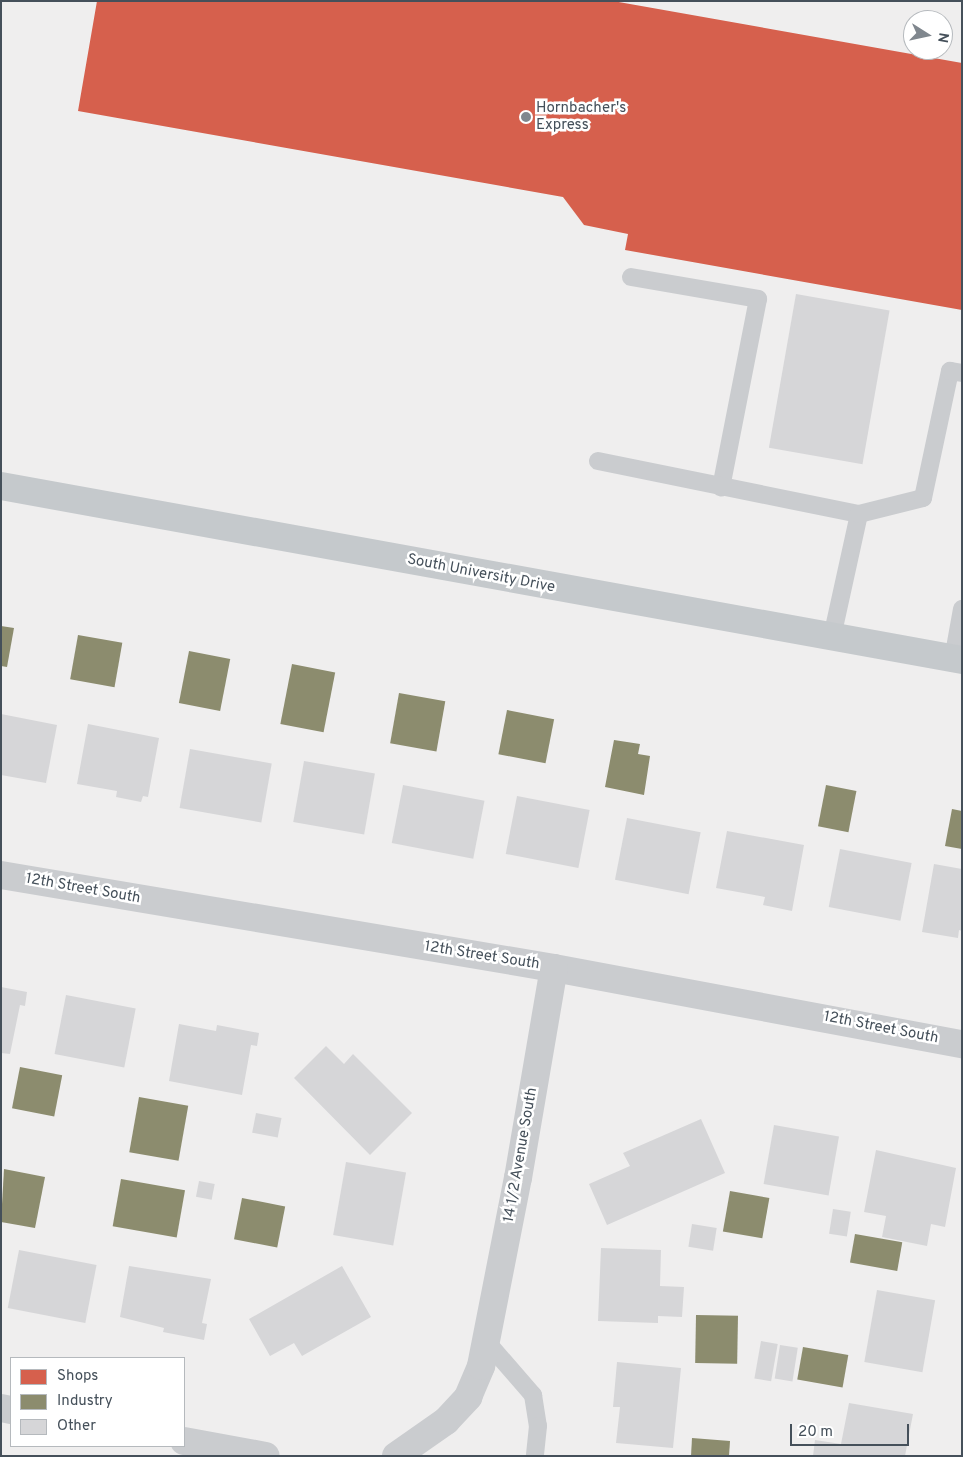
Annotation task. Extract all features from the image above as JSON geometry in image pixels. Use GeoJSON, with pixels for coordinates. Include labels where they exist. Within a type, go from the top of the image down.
{"type":"FeatureCollection","features":[{"type":"Feature","properties":{"kind":"main road","name":"South University Drive"},"geometry":{"type":"LineString","coordinates":[[1,486],[957,660]]}},
{"type":"Feature","properties":{"kind":"street","name":"12th Street South"},"geometry":{"type":"LineString","coordinates":[[1,875],[554,968],[962,1044]]}},
{"type":"Feature","properties":{"kind":"street","name":"14 1/2 Avenue South"},"geometry":{"type":"LineString","coordinates":[[396,1456],[446,1421],[468,1397],[481,1366],[554,968]]}},
{"type":"Feature","properties":{"kind":"street"},"geometry":{"type":"LineString","coordinates":[[185,1441],[266,1456]]}},
{"type":"Feature","properties":{"kind":"lane"},"geometry":{"type":"LineString","coordinates":[[631,277],[758,299],[721,487]]}},
{"type":"Feature","properties":{"kind":"lane"},"geometry":{"type":"LineString","coordinates":[[598,461],[859,514],[923,498],[950,371],[962,373]]}},
{"type":"Feature","properties":{"kind":"lane"},"geometry":{"type":"LineString","coordinates":[[832,637],[859,514]]}},
{"type":"Feature","properties":{"kind":"lane"},"geometry":{"type":"LineString","coordinates":[[957,660],[962,609]]}},
{"type":"Feature","properties":{"kind":"lane"},"geometry":{"type":"LineString","coordinates":[[486,1341],[533,1395],[538,1426],[535,1456]]}},
{"type":"Feature","properties":{"kind":"building: Shops"},"geometry":{"type":"Polygon","coordinates":[[[97,1],[613,1],[903,53],[903,60],[945,60],[962,63],[962,310],[625,250],[628,234],[584,225],[563,197],[78,111],[97,1]]]}},
{"type":"Feature","properties":{"kind":"building: Industry"},"geometry":{"type":"Polygon","coordinates":[[[1,626],[14,628],[7,667],[1,666],[1,626]]]}},
{"type":"Feature","properties":{"kind":"building: Industry"},"geometry":{"type":"Polygon","coordinates":[[[78,635],[122,643],[115,687],[70,679],[78,635]]]}},
{"type":"Feature","properties":{"kind":"building: Industry"},"geometry":{"type":"Polygon","coordinates":[[[189,651],[230,659],[220,711],[179,703],[189,651]]]}},
{"type":"Feature","properties":{"kind":"building: Industry"},"geometry":{"type":"Polygon","coordinates":[[[292,664],[335,672],[324,732],[280,724],[292,664]]]}},
{"type":"Feature","properties":{"kind":"building: Industry"},"geometry":{"type":"Polygon","coordinates":[[[399,693],[445,701],[436,751],[390,743],[399,693]]]}},
{"type":"Feature","properties":{"kind":"building: Industry"},"geometry":{"type":"Polygon","coordinates":[[[507,710],[554,719],[546,763],[498,754],[507,710]]]}},
{"type":"Feature","properties":{"kind":"building: Industry"},"geometry":{"type":"Polygon","coordinates":[[[614,740],[640,744],[638,754],[650,756],[644,795],[605,787],[614,740]]]}},
{"type":"Feature","properties":{"kind":"building: Industry"},"geometry":{"type":"Polygon","coordinates":[[[826,785],[856,791],[848,832],[818,826],[826,785]]]}},
{"type":"Feature","properties":{"kind":"building: Industry"},"geometry":{"type":"Polygon","coordinates":[[[952,809],[962,811],[962,849],[945,846],[952,809]]]}},
{"type":"Feature","properties":{"kind":"building: Industry"},"geometry":{"type":"Polygon","coordinates":[[[20,1067],[62,1075],[54,1116],[12,1108],[20,1067]]]}},
{"type":"Feature","properties":{"kind":"building: Industry"},"geometry":{"type":"Polygon","coordinates":[[[139,1097],[188,1106],[179,1161],[129,1152],[139,1097]]]}},
{"type":"Feature","properties":{"kind":"building: Industry"},"geometry":{"type":"Polygon","coordinates":[[[4,1169],[45,1177],[35,1228],[1,1222],[4,1169]]]}},
{"type":"Feature","properties":{"kind":"building: Industry"},"geometry":{"type":"Polygon","coordinates":[[[121,1179],[185,1190],[177,1238],[113,1226],[121,1179]]]}},
{"type":"Feature","properties":{"kind":"building: Industry"},"geometry":{"type":"Polygon","coordinates":[[[730,1191],[769,1198],[762,1238],[723,1231],[730,1191]]]}},
{"type":"Feature","properties":{"kind":"building: Industry"},"geometry":{"type":"Polygon","coordinates":[[[242,1198],[285,1206],[277,1248],[234,1239],[242,1198]]]}},
{"type":"Feature","properties":{"kind":"building: Industry"},"geometry":{"type":"Polygon","coordinates":[[[855,1234],[902,1242],[897,1271],[850,1263],[855,1234]]]}},
{"type":"Feature","properties":{"kind":"building: Industry"},"geometry":{"type":"Polygon","coordinates":[[[696,1315],[738,1316],[737,1364],[695,1363],[696,1315]]]}},
{"type":"Feature","properties":{"kind":"building: Industry"},"geometry":{"type":"Polygon","coordinates":[[[803,1347],[848,1355],[843,1387],[797,1379],[803,1347]]]}},
{"type":"Feature","properties":{"kind":"building: Industry"},"geometry":{"type":"Polygon","coordinates":[[[692,1438],[730,1441],[729,1456],[691,1456],[692,1438]]]}},
{"type":"Feature","properties":{"kind":"building: Other"},"geometry":{"type":"Polygon","coordinates":[[[796,294],[890,310],[862,464],[769,448],[796,294]]]}},
{"type":"Feature","properties":{"kind":"building: Other"},"geometry":{"type":"Polygon","coordinates":[[[1,714],[57,725],[46,783],[1,775],[1,714]]]}},
{"type":"Feature","properties":{"kind":"building: Other"},"geometry":{"type":"Polygon","coordinates":[[[88,724],[159,738],[148,797],[143,796],[141,802],[116,797],[117,791],[77,784],[88,724]]]}},
{"type":"Feature","properties":{"kind":"building: Other"},"geometry":{"type":"Polygon","coordinates":[[[190,749],[272,763],[261,823],[180,808],[190,749]]]}},
{"type":"Feature","properties":{"kind":"building: Other"},"geometry":{"type":"Polygon","coordinates":[[[304,761],[375,774],[364,835],[293,822],[304,761]]]}},
{"type":"Feature","properties":{"kind":"building: Other"},"geometry":{"type":"Polygon","coordinates":[[[403,785],[484,801],[473,859],[392,843],[403,785]]]}},
{"type":"Feature","properties":{"kind":"building: Other"},"geometry":{"type":"Polygon","coordinates":[[[517,796],[590,810],[578,868],[506,854],[517,796]]]}},
{"type":"Feature","properties":{"kind":"building: Other"},"geometry":{"type":"Polygon","coordinates":[[[627,818],[701,832],[689,894],[615,880],[627,818]]]}},
{"type":"Feature","properties":{"kind":"building: Other"},"geometry":{"type":"Polygon","coordinates":[[[727,831],[804,845],[792,911],[763,905],[765,897],[716,888],[727,831]]]}},
{"type":"Feature","properties":{"kind":"building: Other"},"geometry":{"type":"Polygon","coordinates":[[[840,849],[912,863],[900,921],[829,907],[840,849]]]}},
{"type":"Feature","properties":{"kind":"building: Other"},"geometry":{"type":"Polygon","coordinates":[[[934,864],[962,869],[962,931],[959,930],[958,938],[922,932],[934,864]]]}},
{"type":"Feature","properties":{"kind":"building: Other"},"geometry":{"type":"Polygon","coordinates":[[[1,987],[27,992],[25,1006],[20,1005],[10,1054],[1,1053],[1,987]]]}},
{"type":"Feature","properties":{"kind":"building: Other"},"geometry":{"type":"Polygon","coordinates":[[[66,995],[136,1009],[124,1067],[55,1054],[66,995]]]}},
{"type":"Feature","properties":{"kind":"building: Other"},"geometry":{"type":"Polygon","coordinates":[[[179,1024],[216,1031],[217,1025],[259,1033],[257,1046],[251,1045],[242,1095],[169,1081],[179,1024]]]}},
{"type":"Feature","properties":{"kind":"building: Other"},"geometry":{"type":"Polygon","coordinates":[[[326,1046],[344,1064],[353,1054],[412,1113],[370,1155],[294,1078],[326,1046]]]}},
{"type":"Feature","properties":{"kind":"building: Other"},"geometry":{"type":"Polygon","coordinates":[[[256,1113],[282,1118],[278,1138],[252,1133],[256,1113]]]}},
{"type":"Feature","properties":{"kind":"building: Other"},"geometry":{"type":"Polygon","coordinates":[[[701,1119],[725,1173],[607,1225],[589,1184],[630,1166],[623,1153],[701,1119]]]}},
{"type":"Feature","properties":{"kind":"building: Other"},"geometry":{"type":"Polygon","coordinates":[[[774,1125],[839,1136],[829,1196],[764,1184],[774,1125]]]}},
{"type":"Feature","properties":{"kind":"building: Other"},"geometry":{"type":"Polygon","coordinates":[[[876,1150],[956,1168],[945,1227],[931,1224],[927,1246],[882,1237],[886,1216],[864,1212],[876,1150]]]}},
{"type":"Feature","properties":{"kind":"building: Other"},"geometry":{"type":"Polygon","coordinates":[[[346,1162],[406,1173],[393,1245],[333,1235],[346,1162]]]}},
{"type":"Feature","properties":{"kind":"building: Other"},"geometry":{"type":"Polygon","coordinates":[[[199,1181],[215,1184],[212,1200],[196,1197],[199,1181]]]}},
{"type":"Feature","properties":{"kind":"building: Other"},"geometry":{"type":"Polygon","coordinates":[[[833,1209],[851,1212],[847,1237],[829,1234],[833,1209]]]}},
{"type":"Feature","properties":{"kind":"building: Other"},"geometry":{"type":"Polygon","coordinates":[[[692,1224],[717,1228],[713,1251],[688,1247],[692,1224]]]}},
{"type":"Feature","properties":{"kind":"building: Other"},"geometry":{"type":"Polygon","coordinates":[[[601,1248],[661,1250],[660,1286],[684,1287],[682,1317],[658,1316],[658,1323],[598,1321],[601,1248]]]}},
{"type":"Feature","properties":{"kind":"building: Other"},"geometry":{"type":"Polygon","coordinates":[[[19,1250],[97,1265],[85,1323],[8,1308],[19,1250]]]}},
{"type":"Feature","properties":{"kind":"building: Other"},"geometry":{"type":"Polygon","coordinates":[[[129,1266],[211,1279],[202,1323],[207,1324],[204,1340],[163,1332],[164,1328],[120,1317],[129,1266]]]}},
{"type":"Feature","properties":{"kind":"building: Other"},"geometry":{"type":"Polygon","coordinates":[[[342,1266],[371,1317],[302,1356],[294,1343],[270,1356],[249,1319],[342,1266]]]}},
{"type":"Feature","properties":{"kind":"building: Other"},"geometry":{"type":"Polygon","coordinates":[[[877,1290],[935,1300],[922,1372],[864,1362],[877,1290]]]}},
{"type":"Feature","properties":{"kind":"building: Other"},"geometry":{"type":"Polygon","coordinates":[[[761,1341],[778,1344],[771,1381],[754,1378],[761,1341]]]}},
{"type":"Feature","properties":{"kind":"building: Other"},"geometry":{"type":"Polygon","coordinates":[[[780,1345],[798,1348],[792,1381],[775,1379],[780,1345]]]}},
{"type":"Feature","properties":{"kind":"building: Other"},"geometry":{"type":"Polygon","coordinates":[[[617,1362],[681,1368],[673,1448],[616,1443],[620,1407],[613,1407],[617,1362]]]}},
{"type":"Feature","properties":{"kind":"building: Other"},"geometry":{"type":"Polygon","coordinates":[[[849,1403],[913,1414],[905,1456],[813,1456],[815,1440],[841,1444],[849,1403]]]}},
{"type":"Feature","properties":{"kind":"place","name":"Hornbacher's Express"},"geometry":{"type":"Point","coordinates":[526,117]}}]}
